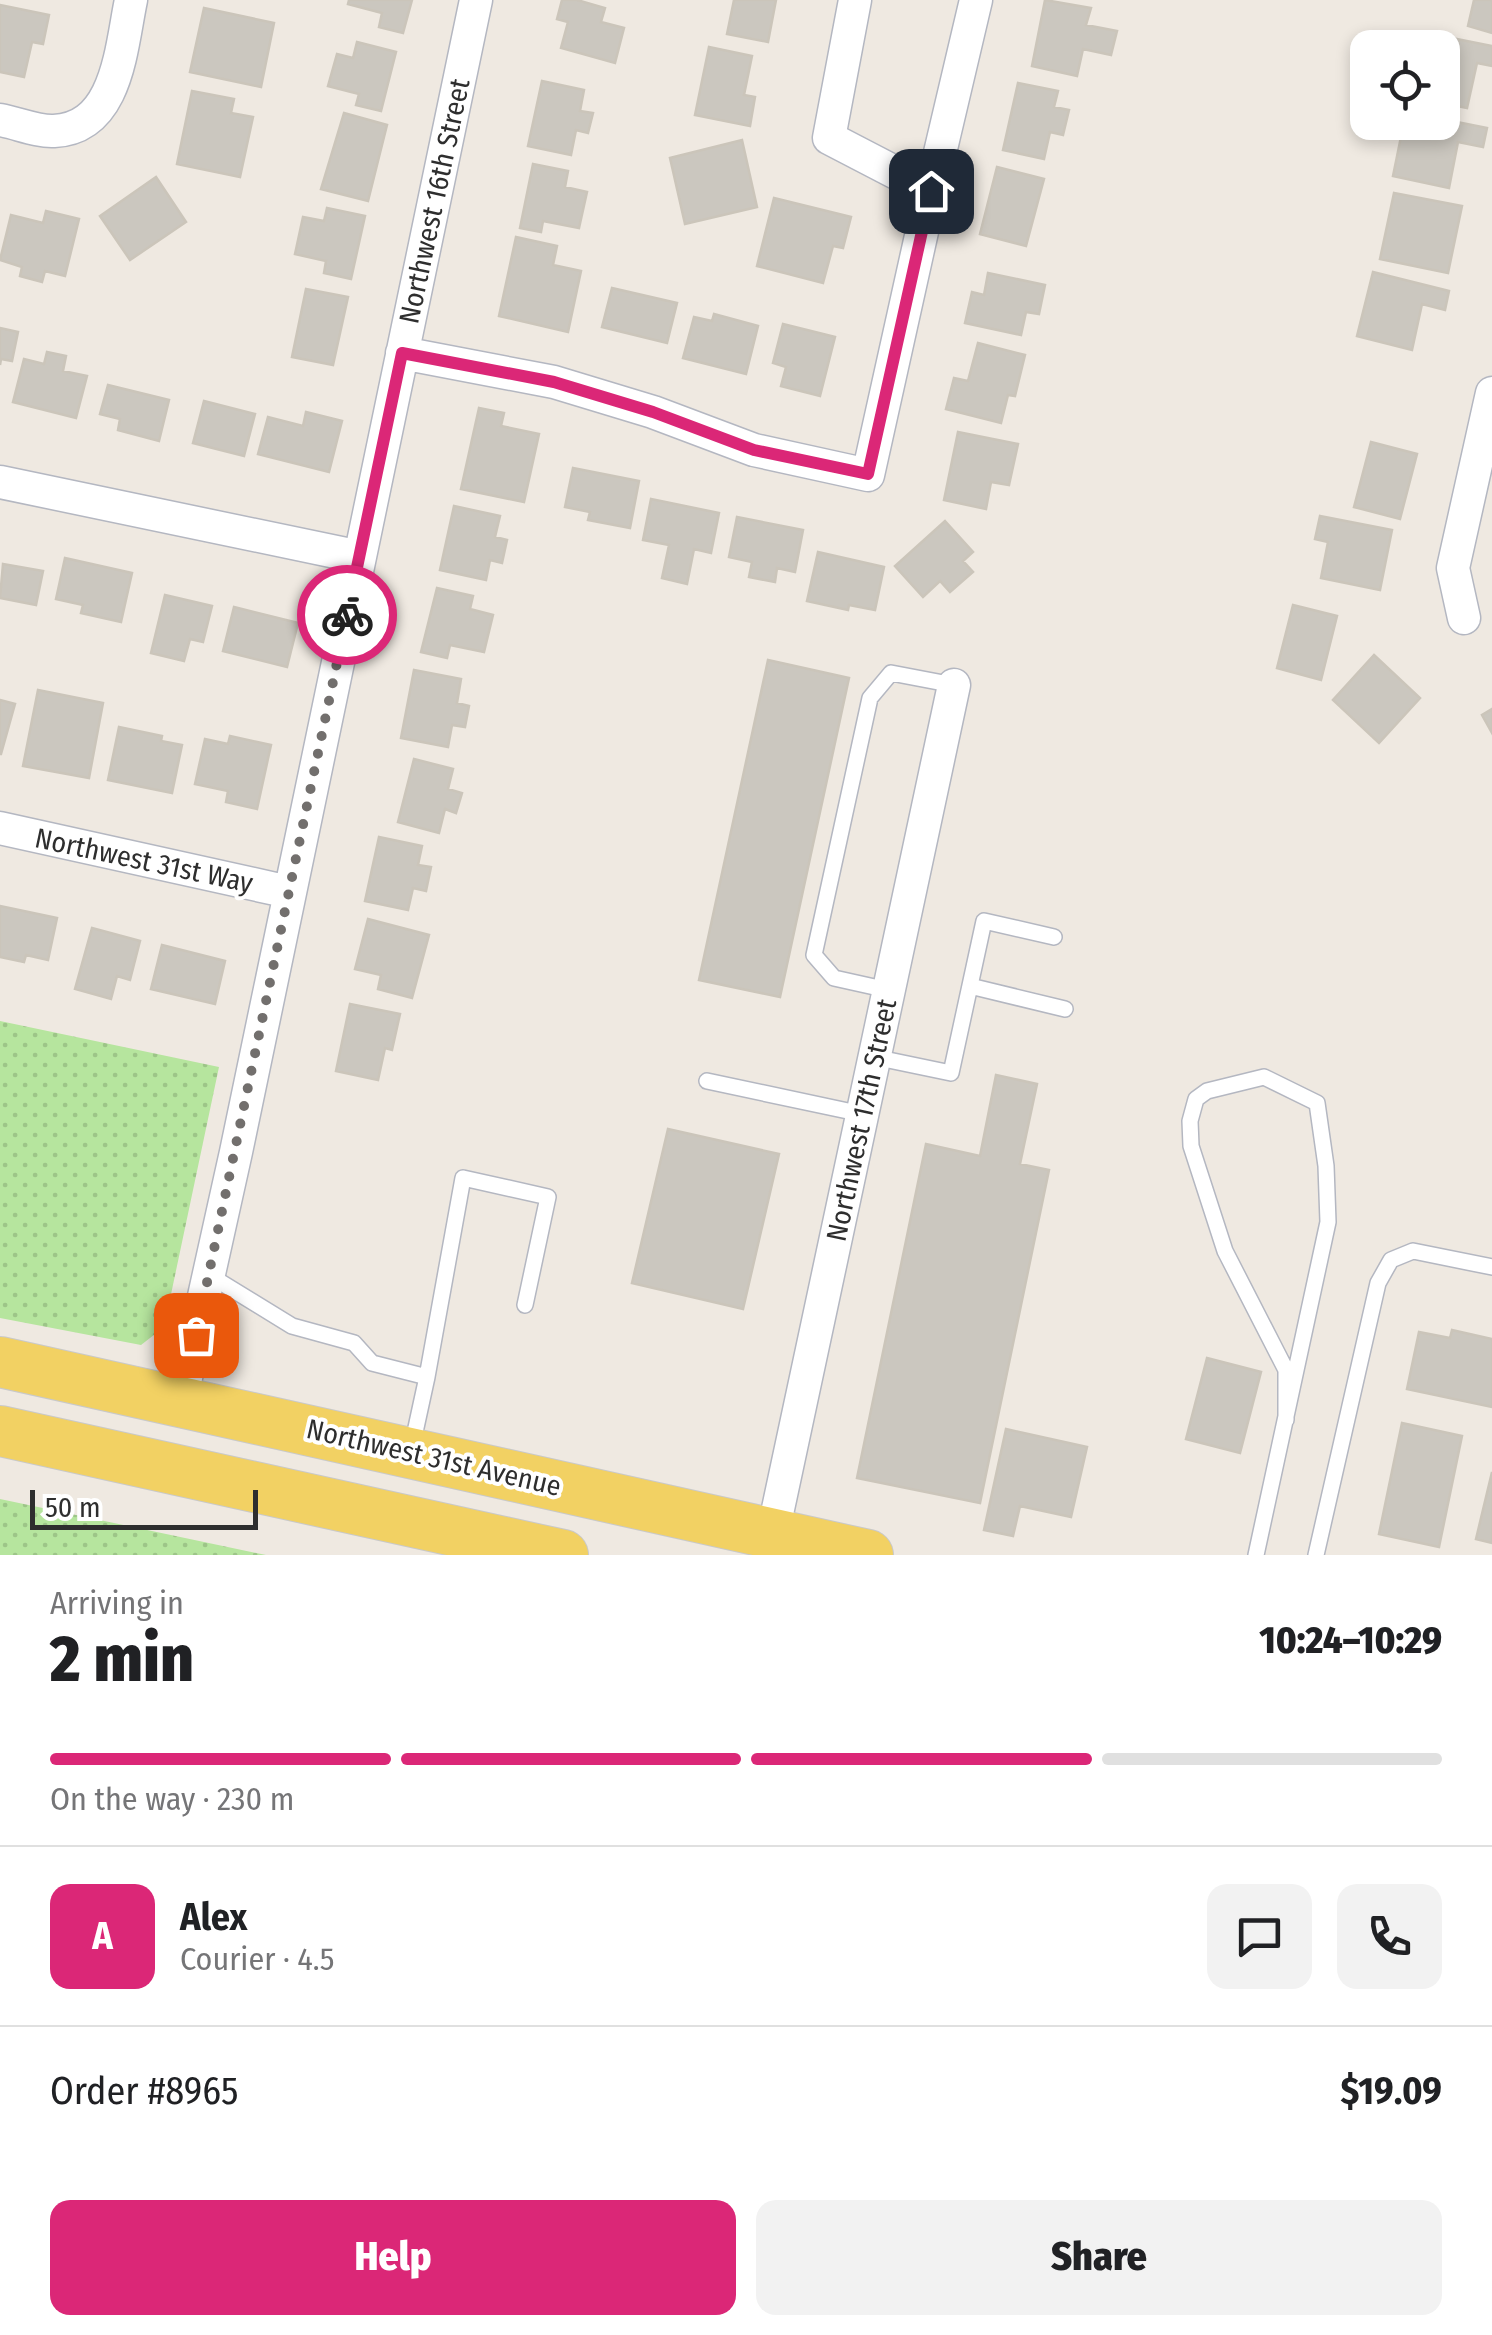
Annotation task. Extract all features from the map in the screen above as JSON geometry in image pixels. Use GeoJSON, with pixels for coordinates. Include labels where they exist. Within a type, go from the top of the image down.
{"type":"FeatureCollection","features":[{"type":"Feature","properties":{"kind":"main road","name":"Northwest 31st Avenue"},"geometry":{"type":"LineString","coordinates":[[0,1362],[410,1452],[770,1544],[868,1555]]}},
{"type":"Feature","properties":{"kind":"main road"},"geometry":{"type":"LineString","coordinates":[[88,1449],[132,1442],[160,1425],[181,1400]]}},
{"type":"Feature","properties":{"kind":"main road"},"geometry":{"type":"LineString","coordinates":[[0,1431],[563,1555]]}},
{"type":"Feature","properties":{"kind":"street"},"geometry":{"type":"LineString","coordinates":[[0,120],[55,131],[90,119],[111,91],[130,0]]}},
{"type":"Feature","properties":{"kind":"street","name":"Northwest 16th Street"},"geometry":{"type":"LineString","coordinates":[[181,1400],[476,0]]}},
{"type":"Feature","properties":{"kind":"street"},"geometry":{"type":"LineString","coordinates":[[855,0],[829,138],[931,191]]}},
{"type":"Feature","properties":{"kind":"street"},"geometry":{"type":"LineString","coordinates":[[402,353],[554,382],[653,412],[754,450],[868,474],[976,0]]}},
{"type":"Feature","properties":{"kind":"street"},"geometry":{"type":"LineString","coordinates":[[1464,618],[1454,568],[1492,393]]}},
{"type":"Feature","properties":{"kind":"street"},"geometry":{"type":"LineString","coordinates":[[0,482],[360,557]]}},
{"type":"Feature","properties":{"kind":"street","name":"Northwest 17th Street"},"geometry":{"type":"LineString","coordinates":[[770,1544],[954,685]]}},
{"type":"Feature","properties":{"kind":"street","name":"Northwest 31st Way"},"geometry":{"type":"LineString","coordinates":[[0,828],[288,892]]}},
{"type":"Feature","properties":{"kind":"lane"},"geometry":{"type":"LineString","coordinates":[[888,990],[834,978],[814,955],[870,698],[890,673],[954,685]]}},
{"type":"Feature","properties":{"kind":"lane"},"geometry":{"type":"LineString","coordinates":[[874,1057],[951,1073],[984,921],[1054,937]]}},
{"type":"Feature","properties":{"kind":"lane"},"geometry":{"type":"LineString","coordinates":[[970,986],[1064,1009]]}},
{"type":"Feature","properties":{"kind":"lane"},"geometry":{"type":"LineString","coordinates":[[1256,1555],[1286,1420],[1328,1222],[1326,1166],[1317,1103],[1264,1077],[1207,1091],[1196,1099],[1190,1121],[1190,1146],[1225,1252],[1286,1370],[1286,1420]]}},
{"type":"Feature","properties":{"kind":"lane"},"geometry":{"type":"LineString","coordinates":[[707,1081],[862,1114]]}},
{"type":"Feature","properties":{"kind":"lane"},"geometry":{"type":"LineString","coordinates":[[410,1452],[463,1178],[548,1198],[525,1305]]}},
{"type":"Feature","properties":{"kind":"lane"},"geometry":{"type":"LineString","coordinates":[[1316,1555],[1378,1282],[1391,1260],[1413,1250],[1492,1266]]}},
{"type":"Feature","properties":{"kind":"lane"},"geometry":{"type":"LineString","coordinates":[[210,1275],[292,1326],[354,1343],[372,1363],[427,1377]]}},
{"type":"Feature","properties":{"kind":"green space"},"geometry":{"type":"Polygon","coordinates":[[[0,1021],[219,1067],[166,1318],[159,1331],[141,1345],[0,1318],[0,1021]]]}},
{"type":"Feature","properties":{"kind":"green space"},"geometry":{"type":"Polygon","coordinates":[[[0,1499],[266,1555],[0,1555],[0,1499]]]}},
{"type":"Feature","properties":{"kind":"building"},"geometry":{"type":"Polygon","coordinates":[[[349,0],[412,0],[403,33],[379,27],[382,13],[348,4],[349,0]]]}},
{"type":"Feature","properties":{"kind":"building"},"geometry":{"type":"Polygon","coordinates":[[[562,0],[605,8],[601,22],[624,28],[615,63],[561,48],[568,22],[557,19],[562,0]]]}},
{"type":"Feature","properties":{"kind":"building"},"geometry":{"type":"Polygon","coordinates":[[[734,0],[776,0],[768,42],[727,34],[734,0]]]}},
{"type":"Feature","properties":{"kind":"building"},"geometry":{"type":"Polygon","coordinates":[[[1045,0],[1091,8],[1086,25],[1117,31],[1111,55],[1083,49],[1077,76],[1032,66],[1045,0]]]}},
{"type":"Feature","properties":{"kind":"building"},"geometry":{"type":"Polygon","coordinates":[[[1474,0],[1492,0],[1492,33],[1468,26],[1474,0]]]}},
{"type":"Feature","properties":{"kind":"building"},"geometry":{"type":"Polygon","coordinates":[[[0,5],[49,15],[43,44],[32,42],[24,77],[0,72],[0,5]]]}},
{"type":"Feature","properties":{"kind":"building"},"geometry":{"type":"Polygon","coordinates":[[[204,8],[274,23],[261,87],[190,72],[204,8]]]}},
{"type":"Feature","properties":{"kind":"building"},"geometry":{"type":"Polygon","coordinates":[[[1460,40],[1492,46],[1492,66],[1477,63],[1467,108],[1460,107],[1460,40]]]}},
{"type":"Feature","properties":{"kind":"building"},"geometry":{"type":"Polygon","coordinates":[[[357,42],[396,52],[381,111],[356,105],[359,94],[328,86],[337,54],[353,58],[357,42]]]}},
{"type":"Feature","properties":{"kind":"building"},"geometry":{"type":"Polygon","coordinates":[[[709,47],[752,56],[744,95],[755,97],[750,126],[695,115],[709,47]]]}},
{"type":"Feature","properties":{"kind":"building"},"geometry":{"type":"Polygon","coordinates":[[[542,81],[584,90],[580,111],[593,113],[588,133],[576,130],[571,155],[528,146],[542,81]]]}},
{"type":"Feature","properties":{"kind":"building"},"geometry":{"type":"Polygon","coordinates":[[[1018,83],[1058,91],[1054,107],[1069,110],[1063,135],[1050,132],[1044,159],[1003,150],[1018,83]]]}},
{"type":"Feature","properties":{"kind":"building"},"geometry":{"type":"Polygon","coordinates":[[[192,91],[234,99],[231,113],[253,117],[240,177],[177,164],[192,91]]]}},
{"type":"Feature","properties":{"kind":"building"},"geometry":{"type":"Polygon","coordinates":[[[344,113],[387,125],[368,201],[321,189],[344,113]]]}},
{"type":"Feature","properties":{"kind":"building"},"geometry":{"type":"Polygon","coordinates":[[[1460,123],[1487,128],[1483,147],[1458,142],[1449,188],[1393,176],[1400,140],[1460,140],[1460,123]]]}},
{"type":"Feature","properties":{"kind":"building"},"geometry":{"type":"Polygon","coordinates":[[[742,140],[757,207],[685,224],[670,158],[742,140]]]}},
{"type":"Feature","properties":{"kind":"building"},"geometry":{"type":"Polygon","coordinates":[[[533,164],[568,171],[565,187],[587,192],[579,228],[543,221],[541,232],[520,228],[533,164]]]}},
{"type":"Feature","properties":{"kind":"building"},"geometry":{"type":"Polygon","coordinates":[[[997,167],[1044,179],[1026,246],[980,234],[997,167]]]}},
{"type":"Feature","properties":{"kind":"building"},"geometry":{"type":"Polygon","coordinates":[[[156,177],[186,222],[130,260],[100,216],[156,177]]]}},
{"type":"Feature","properties":{"kind":"building"},"geometry":{"type":"Polygon","coordinates":[[[1394,193],[1462,206],[1448,273],[1380,259],[1394,193]]]}},
{"type":"Feature","properties":{"kind":"building"},"geometry":{"type":"Polygon","coordinates":[[[774,198],[851,217],[843,248],[833,246],[823,283],[757,266],[774,198]]]}},
{"type":"Feature","properties":{"kind":"building"},"geometry":{"type":"Polygon","coordinates":[[[327,208],[365,216],[351,279],[324,273],[326,261],[295,254],[303,217],[324,221],[327,208]]]}},
{"type":"Feature","properties":{"kind":"building"},"geometry":{"type":"Polygon","coordinates":[[[46,211],[79,219],[65,276],[45,271],[42,282],[20,276],[22,267],[0,260],[11,215],[43,223],[46,211]]]}},
{"type":"Feature","properties":{"kind":"building"},"geometry":{"type":"Polygon","coordinates":[[[516,237],[557,246],[553,265],[581,271],[568,332],[499,316],[516,237]]]}},
{"type":"Feature","properties":{"kind":"building"},"geometry":{"type":"Polygon","coordinates":[[[1373,272],[1449,291],[1445,310],[1422,304],[1412,350],[1357,336],[1373,272]]]}},
{"type":"Feature","properties":{"kind":"building"},"geometry":{"type":"Polygon","coordinates":[[[988,273],[1045,285],[1039,314],[1026,312],[1021,335],[965,323],[972,292],[984,295],[988,273]]]}},
{"type":"Feature","properties":{"kind":"building"},"geometry":{"type":"Polygon","coordinates":[[[612,288],[677,303],[667,343],[602,327],[612,288]]]}},
{"type":"Feature","properties":{"kind":"building"},"geometry":{"type":"Polygon","coordinates":[[[306,289],[348,297],[333,365],[292,357],[306,289]]]}},
{"type":"Feature","properties":{"kind":"building"},"geometry":{"type":"Polygon","coordinates":[[[714,314],[758,326],[746,374],[683,358],[694,317],[712,321],[714,314]]]}},
{"type":"Feature","properties":{"kind":"building"},"geometry":{"type":"Polygon","coordinates":[[[783,324],[835,337],[820,396],[781,386],[786,367],[773,363],[783,324]]]}},
{"type":"Feature","properties":{"kind":"building"},"geometry":{"type":"Polygon","coordinates":[[[0,328],[18,332],[12,361],[1,359],[0,365],[0,328]]]}},
{"type":"Feature","properties":{"kind":"building"},"geometry":{"type":"Polygon","coordinates":[[[978,343],[1025,355],[1015,396],[1008,395],[1001,423],[946,409],[954,378],[968,381],[978,343]]]}},
{"type":"Feature","properties":{"kind":"building"},"geometry":{"type":"Polygon","coordinates":[[[47,352],[66,356],[63,371],[87,376],[76,418],[13,402],[24,359],[44,364],[47,352]]]}},
{"type":"Feature","properties":{"kind":"building"},"geometry":{"type":"Polygon","coordinates":[[[108,385],[169,400],[159,441],[118,430],[120,419],[100,414],[108,385]]]}},
{"type":"Feature","properties":{"kind":"building"},"geometry":{"type":"Polygon","coordinates":[[[204,401],[255,414],[244,456],[193,443],[204,401]]]}},
{"type":"Feature","properties":{"kind":"building"},"geometry":{"type":"Polygon","coordinates":[[[479,408],[504,413],[501,426],[539,434],[524,502],[461,489],[479,408]]]}},
{"type":"Feature","properties":{"kind":"building"},"geometry":{"type":"Polygon","coordinates":[[[306,412],[342,421],[329,472],[258,454],[268,417],[303,426],[306,412]]]}},
{"type":"Feature","properties":{"kind":"building"},"geometry":{"type":"Polygon","coordinates":[[[958,432],[1018,444],[1009,485],[991,482],[986,509],[944,500],[958,432]]]}},
{"type":"Feature","properties":{"kind":"building"},"geometry":{"type":"Polygon","coordinates":[[[1371,442],[1417,454],[1400,519],[1354,507],[1371,442]]]}},
{"type":"Feature","properties":{"kind":"building"},"geometry":{"type":"Polygon","coordinates":[[[573,468],[639,481],[630,528],[588,520],[590,512],[565,507],[573,468]]]}},
{"type":"Feature","properties":{"kind":"building"},"geometry":{"type":"Polygon","coordinates":[[[651,499],[719,513],[711,553],[694,549],[687,584],[662,578],[669,545],[643,540],[651,499]]]}},
{"type":"Feature","properties":{"kind":"building"},"geometry":{"type":"Polygon","coordinates":[[[454,506],[500,516],[495,537],[507,540],[502,563],[490,560],[486,580],[440,570],[454,506]]]}},
{"type":"Feature","properties":{"kind":"building"},"geometry":{"type":"Polygon","coordinates":[[[1320,516],[1392,530],[1380,590],[1321,578],[1328,542],[1315,539],[1320,516]]]}},
{"type":"Feature","properties":{"kind":"building"},"geometry":{"type":"Polygon","coordinates":[[[737,517],[803,530],[795,572],[777,568],[775,582],[749,577],[752,562],[729,557],[737,517]]]}},
{"type":"Feature","properties":{"kind":"building"},"geometry":{"type":"Polygon","coordinates":[[[945,521],[973,552],[963,561],[973,572],[950,592],[940,581],[923,597],[895,566],[945,521]]]}},
{"type":"Feature","properties":{"kind":"building"},"geometry":{"type":"Polygon","coordinates":[[[818,552],[884,567],[875,610],[849,605],[848,610],[807,601],[818,552]]]}},
{"type":"Feature","properties":{"kind":"building"},"geometry":{"type":"Polygon","coordinates":[[[65,558],[132,573],[121,622],[81,613],[83,605],[56,599],[65,558]]]}},
{"type":"Feature","properties":{"kind":"building"},"geometry":{"type":"Polygon","coordinates":[[[3,564],[43,571],[36,605],[0,598],[3,564]]]}},
{"type":"Feature","properties":{"kind":"building"},"geometry":{"type":"Polygon","coordinates":[[[437,588],[473,596],[470,609],[493,615],[484,652],[450,645],[447,658],[421,652],[437,588]]]}},
{"type":"Feature","properties":{"kind":"building"},"geometry":{"type":"Polygon","coordinates":[[[165,595],[212,606],[203,642],[190,639],[184,661],[151,653],[165,595]]]}},
{"type":"Feature","properties":{"kind":"building"},"geometry":{"type":"Polygon","coordinates":[[[1293,605],[1337,616],[1321,680],[1277,668],[1293,605]]]}},
{"type":"Feature","properties":{"kind":"building"},"geometry":{"type":"Polygon","coordinates":[[[234,607],[298,623],[287,667],[223,651],[234,607]]]}},
{"type":"Feature","properties":{"kind":"building"},"geometry":{"type":"Polygon","coordinates":[[[1374,655],[1420,698],[1379,743],[1333,700],[1374,655]]]}},
{"type":"Feature","properties":{"kind":"building"},"geometry":{"type":"Polygon","coordinates":[[[768,660],[849,678],[780,997],[699,980],[768,660]]]}},
{"type":"Feature","properties":{"kind":"building"},"geometry":{"type":"Polygon","coordinates":[[[414,670],[461,679],[457,703],[469,706],[465,727],[452,725],[448,747],[401,738],[414,670]]]}},
{"type":"Feature","properties":{"kind":"building"},"geometry":{"type":"Polygon","coordinates":[[[38,690],[103,703],[89,778],[23,766],[38,690]]]}},
{"type":"Feature","properties":{"kind":"building"},"geometry":{"type":"Polygon","coordinates":[[[0,700],[15,704],[1,754],[0,754],[0,700]]]}},
{"type":"Feature","properties":{"kind":"building"},"geometry":{"type":"Polygon","coordinates":[[[1492,709],[1492,733],[1482,715],[1492,709]]]}},
{"type":"Feature","properties":{"kind":"building"},"geometry":{"type":"Polygon","coordinates":[[[119,727],[162,736],[161,741],[182,745],[172,793],[108,780],[119,727]]]}},
{"type":"Feature","properties":{"kind":"building"},"geometry":{"type":"Polygon","coordinates":[[[230,736],[271,745],[257,809],[226,802],[228,791],[195,784],[205,739],[228,744],[230,736]]]}},
{"type":"Feature","properties":{"kind":"building"},"geometry":{"type":"Polygon","coordinates":[[[414,759],[453,769],[448,789],[462,793],[456,813],[445,809],[439,833],[398,822],[414,759]]]}},
{"type":"Feature","properties":{"kind":"building"},"geometry":{"type":"Polygon","coordinates":[[[379,837],[422,846],[418,865],[431,867],[426,891],[413,888],[408,910],[365,901],[379,837]]]}},
{"type":"Feature","properties":{"kind":"building"},"geometry":{"type":"Polygon","coordinates":[[[0,906],[57,918],[48,960],[26,955],[24,962],[0,957],[0,906]]]}},
{"type":"Feature","properties":{"kind":"building"},"geometry":{"type":"Polygon","coordinates":[[[368,919],[429,935],[412,998],[378,989],[381,975],[355,969],[368,919]]]}},
{"type":"Feature","properties":{"kind":"building"},"geometry":{"type":"Polygon","coordinates":[[[92,928],[140,941],[130,980],[117,976],[111,999],[75,989],[92,928]]]}},
{"type":"Feature","properties":{"kind":"building"},"geometry":{"type":"Polygon","coordinates":[[[162,945],[225,961],[215,1004],[151,989],[162,945]]]}},
{"type":"Feature","properties":{"kind":"building"},"geometry":{"type":"Polygon","coordinates":[[[350,1004],[400,1014],[392,1050],[385,1048],[378,1080],[336,1071],[350,1004]]]}},
{"type":"Feature","properties":{"kind":"building"},"geometry":{"type":"Polygon","coordinates":[[[996,1075],[1037,1084],[1020,1164],[1049,1170],[980,1503],[857,1478],[926,1144],[980,1156],[996,1075]]]}},
{"type":"Feature","properties":{"kind":"building"},"geometry":{"type":"Polygon","coordinates":[[[668,1129],[779,1154],[743,1309],[632,1283],[668,1129]]]}},
{"type":"Feature","properties":{"kind":"building"},"geometry":{"type":"Polygon","coordinates":[[[1452,1330],[1492,1339],[1492,1407],[1407,1389],[1419,1332],[1450,1338],[1452,1330]]]}},
{"type":"Feature","properties":{"kind":"building"},"geometry":{"type":"Polygon","coordinates":[[[1207,1358],[1261,1372],[1240,1453],[1186,1439],[1207,1358]]]}},
{"type":"Feature","properties":{"kind":"building"},"geometry":{"type":"Polygon","coordinates":[[[1402,1423],[1462,1436],[1439,1547],[1379,1534],[1402,1423]]]}},
{"type":"Feature","properties":{"kind":"building"},"geometry":{"type":"Polygon","coordinates":[[[1006,1429],[1087,1447],[1071,1517],[1020,1506],[1013,1536],[984,1530],[1006,1429]]]}},
{"type":"Feature","properties":{"kind":"building"},"geometry":{"type":"Polygon","coordinates":[[[1492,1472],[1492,1543],[1476,1539],[1492,1472]]]}},
{"type":"Feature","properties":{"kind":"way so far"},"geometry":{"type":"LineString","coordinates":[[196,1335],[347,615]]}},
{"type":"Feature","properties":{"kind":"route"},"geometry":{"type":"LineString","coordinates":[[347,615],[402,353],[554,382],[653,412],[754,450],[868,474],[931,191]]}}]}
